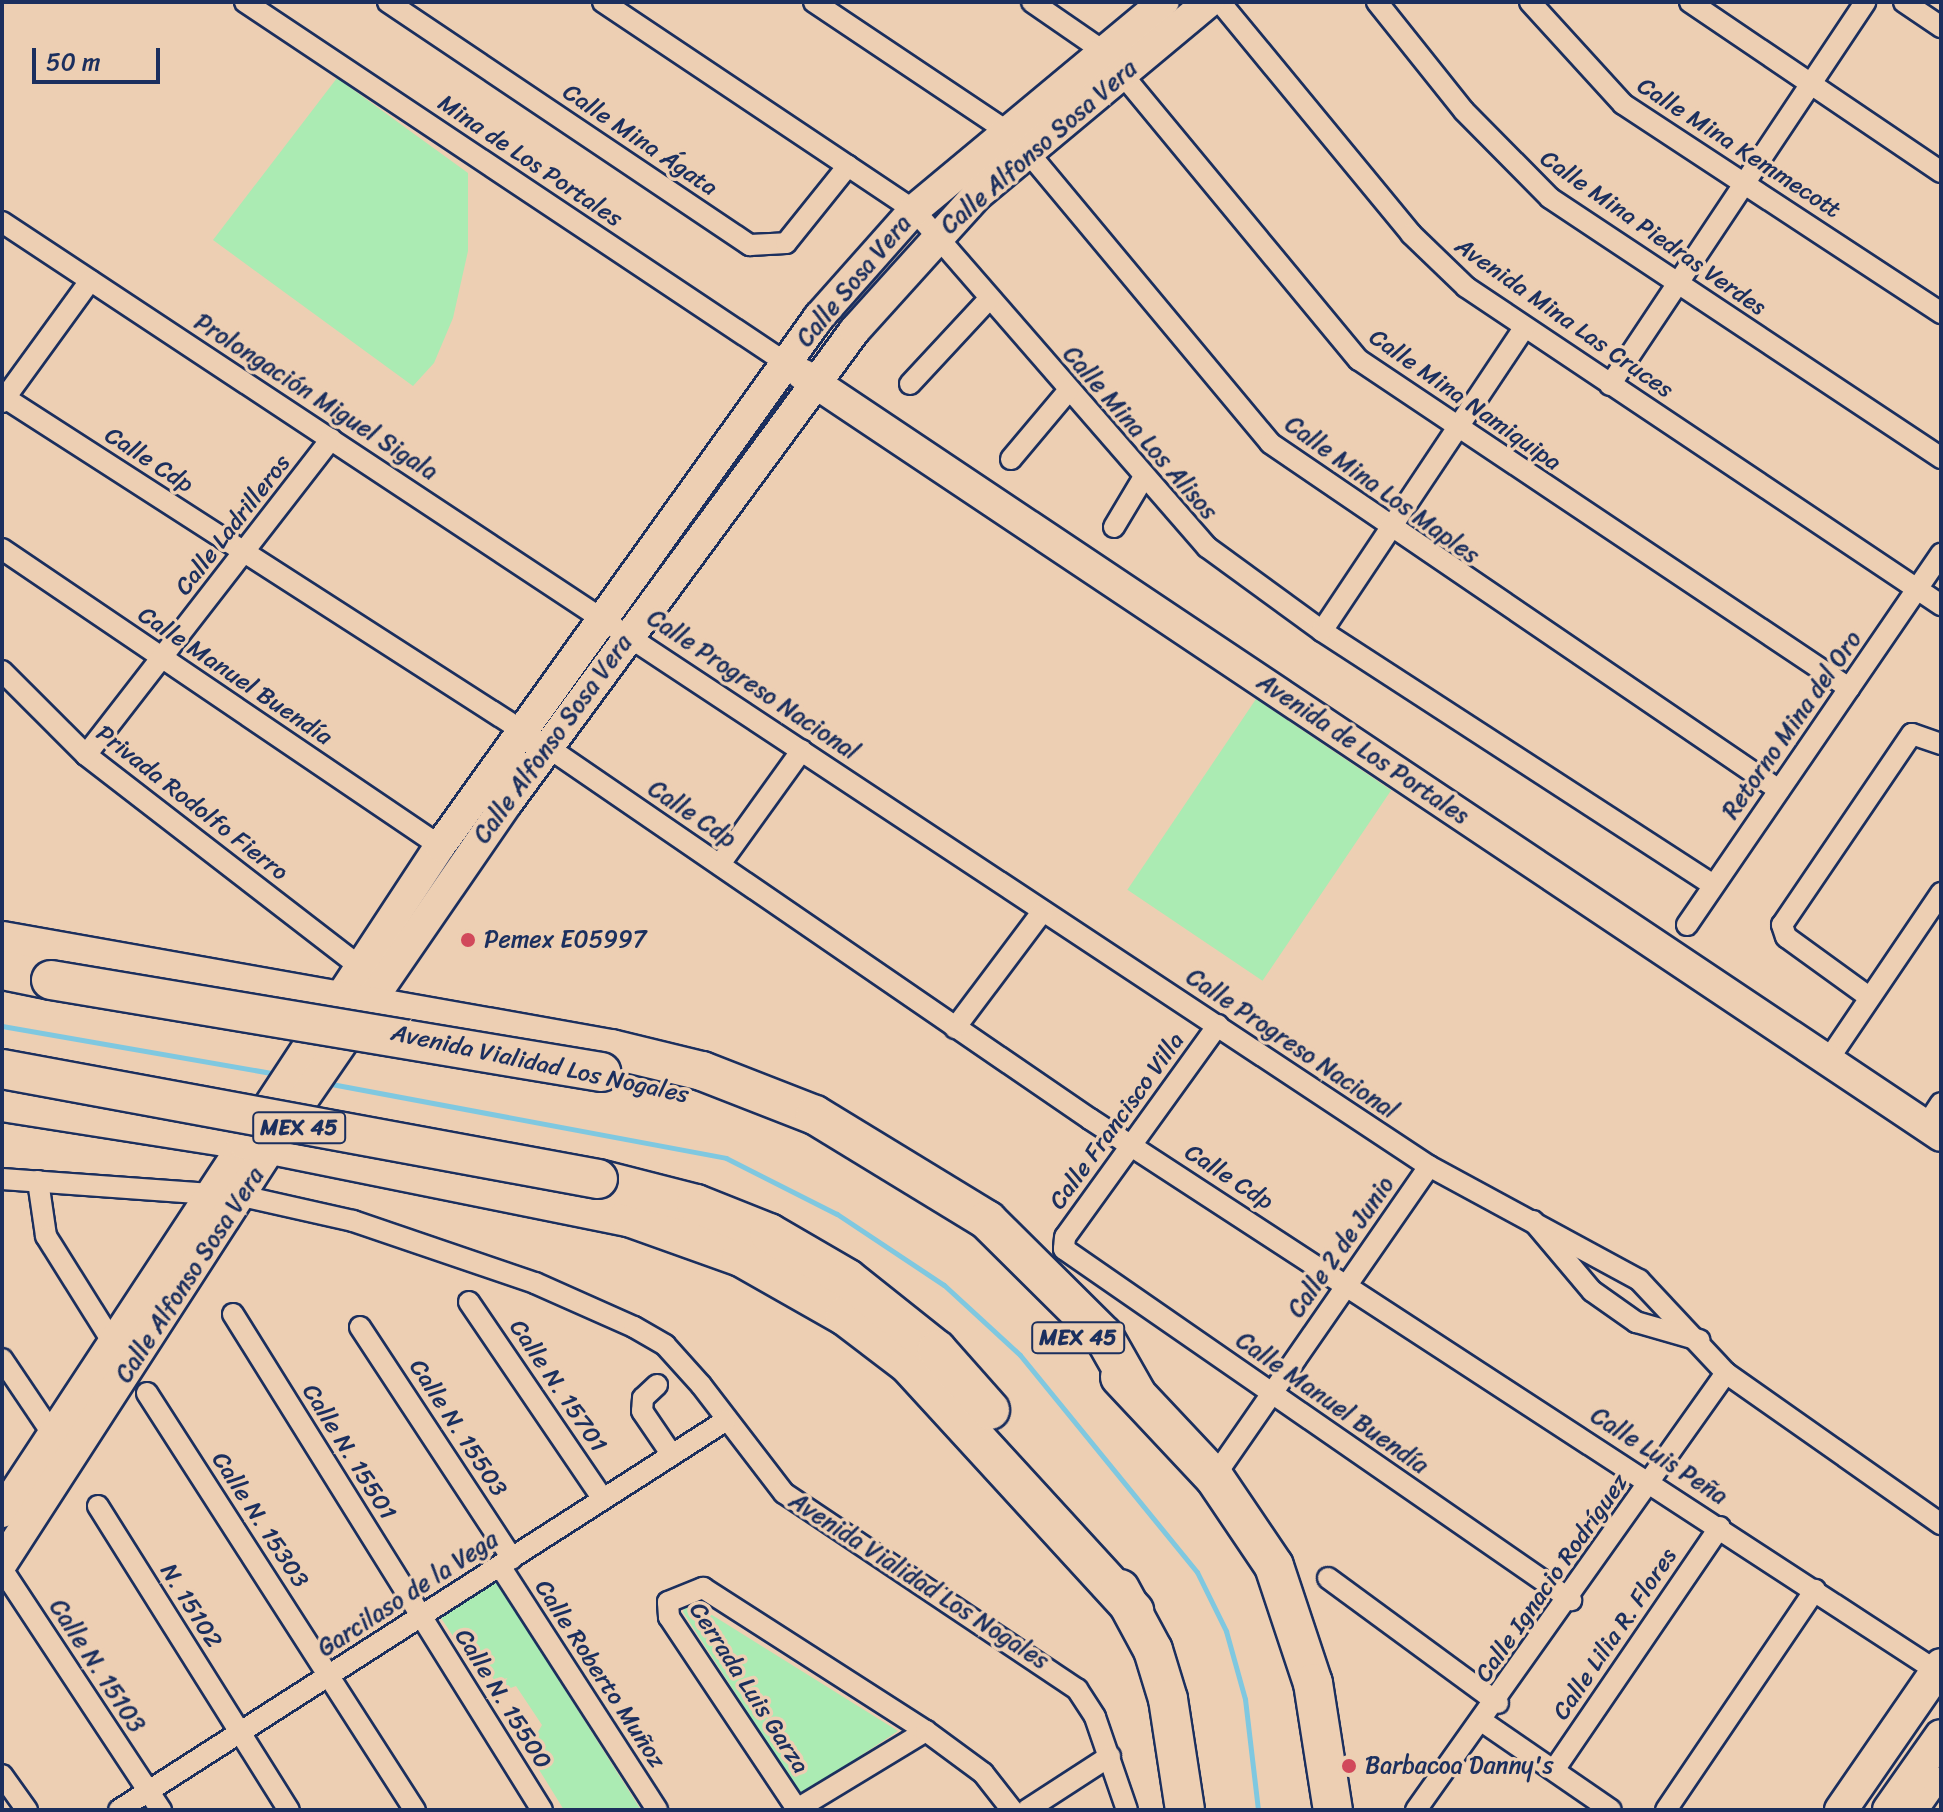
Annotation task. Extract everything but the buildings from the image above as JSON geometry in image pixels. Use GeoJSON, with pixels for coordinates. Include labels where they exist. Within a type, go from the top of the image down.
{"type":"FeatureCollection","features":[{"type":"Feature","properties":{"kind":"highway"},"geometry":{"type":"LineString","coordinates":[[2,941],[355,989],[702,1071],[815,1115],[987,1220],[1103,1335],[1136,1393]]}},
{"type":"Feature","properties":{"kind":"highway","name":"Avenida Vialidad Los Nogales"},"geometry":{"type":"LineString","coordinates":[[2,970],[601,1072],[688,1093],[843,1155],[975,1244],[1136,1393],[1214,1477],[1274,1566],[1298,1620],[1333,1810]]}},
{"type":"Feature","properties":{"kind":"highway","name":"MEX 45"},"geometry":{"type":"LineString","coordinates":[[2,1069],[598,1179],[696,1204],[769,1233],[895,1314],[1007,1430],[1134,1611],[1168,1699],[1185,1810]]}},
{"type":"Feature","properties":{"kind":"highway"},"geometry":{"type":"LineString","coordinates":[[2,1102],[263,1138],[629,1217],[699,1239],[799,1288],[882,1342],[939,1392],[1134,1611]]}},
{"type":"Feature","properties":{"kind":"main road","name":"Calle Sosa Vera"},"geometry":{"type":"LineString","coordinates":[[603,615],[786,363],[914,210],[1005,130],[1164,2]]}},
{"type":"Feature","properties":{"kind":"main road","name":"Calle Alfonso Sosa Vera"},"geometry":{"type":"LineString","coordinates":[[2,1566],[355,989],[435,882],[546,746],[817,384],[937,235],[1027,151],[1209,2]]}},
{"type":"Feature","properties":{"kind":"main road","name":"Avenida de Los Portales"},"geometry":{"type":"LineString","coordinates":[[786,363],[1828,1060],[1936,1122]]}},
{"type":"Feature","properties":{"kind":"main road","name":"Calle Alfonso Sosa Vera"},"geometry":{"type":"LineString","coordinates":[[435,882],[440,846],[603,615]]}},
{"type":"Feature","properties":{"kind":"main road","name":"Calle Alfonso Sosa Vera"},"geometry":{"type":"LineString","coordinates":[[2,1512],[113,1343],[229,1194]]}},
{"type":"Feature","properties":{"kind":"main road"},"geometry":{"type":"LineString","coordinates":[[1841,1810],[1940,1670]]}},
{"type":"Feature","properties":{"kind":"main road"},"geometry":{"type":"LineString","coordinates":[[1889,1810],[1941,1736]]}},
{"type":"Feature","properties":{"kind":"street","name":"Mina de Los Portales"},"geometry":{"type":"LineString","coordinates":[[245,2],[786,363]]}},
{"type":"Feature","properties":{"kind":"street","name":"Calle Mina Ágata"},"geometry":{"type":"LineString","coordinates":[[388,2],[750,245],[786,243],[848,166]]}},
{"type":"Feature","properties":{"kind":"street","name":"Calle Mina Los Alisos"},"geometry":{"type":"LineString","coordinates":[[603,2],[629,9],[914,210],[1142,480],[1207,547],[1322,631],[1713,885]]}},
{"type":"Feature","properties":{"kind":"street"},"geometry":{"type":"LineString","coordinates":[[814,2],[1005,130]]}},
{"type":"Feature","properties":{"kind":"street"},"geometry":{"type":"LineString","coordinates":[[1032,2],[1103,51]]}},
{"type":"Feature","properties":{"kind":"street","name":"Avenida Mina Las Cruces"},"geometry":{"type":"LineString","coordinates":[[1220,2],[1411,234],[1524,328],[1941,605]]}},
{"type":"Feature","properties":{"kind":"street","name":"Calle Mina Piedras Verdes"},"geometry":{"type":"LineString","coordinates":[[1377,2],[1519,171],[1677,285],[1941,458]]}},
{"type":"Feature","properties":{"kind":"street","name":"Calle Mina Kemmecott"},"geometry":{"type":"LineString","coordinates":[[1530,2],[1623,104],[1941,313]]}},
{"type":"Feature","properties":{"kind":"street"},"geometry":{"type":"LineString","coordinates":[[1690,2],[1941,172]]}},
{"type":"Feature","properties":{"kind":"street"},"geometry":{"type":"LineString","coordinates":[[1610,385],[1865,2]]}},
{"type":"Feature","properties":{"kind":"street"},"geometry":{"type":"LineString","coordinates":[[1904,2],[1941,27]]}},
{"type":"Feature","properties":{"kind":"street","name":"Calle Mina Namiquipa"},"geometry":{"type":"LineString","coordinates":[[1122,74],[1306,304],[1359,360],[1457,431],[1849,688]]}},
{"type":"Feature","properties":{"kind":"street","name":"Calle Mina Los Maples"},"geometry":{"type":"LineString","coordinates":[[1027,151],[1246,420],[1389,531],[1779,790]]}},
{"type":"Feature","properties":{"kind":"street","name":"Prolongación Miguel Sigala"},"geometry":{"type":"LineString","coordinates":[[2,222],[603,615]]}},
{"type":"Feature","properties":{"kind":"street"},"geometry":{"type":"LineString","coordinates":[[3,398],[90,281]]}},
{"type":"Feature","properties":{"kind":"street"},"geometry":{"type":"LineString","coordinates":[[910,384],[990,298]]}},
{"type":"Feature","properties":{"kind":"street"},"geometry":{"type":"LineString","coordinates":[[1322,631],[1524,328]]}},
{"type":"Feature","properties":{"kind":"street"},"geometry":{"type":"LineString","coordinates":[[1011,459],[1068,391]]}},
{"type":"Feature","properties":{"kind":"street","name":"Calle Cdp"},"geometry":{"type":"LineString","coordinates":[[3,398],[546,746],[955,1028],[1347,1284]]}},
{"type":"Feature","properties":{"kind":"street","name":"Calle Ladrilleros"},"geometry":{"type":"LineString","coordinates":[[86,755],[247,554],[331,439]]}},
{"type":"Feature","properties":{"kind":"street"},"geometry":{"type":"LineString","coordinates":[[1114,527],[1142,480]]}},
{"type":"Feature","properties":{"kind":"street","name":"Calle Manuel Buendía"},"geometry":{"type":"LineString","coordinates":[[2,549],[440,846]]}},
{"type":"Feature","properties":{"kind":"street","name":"Retorno Mina del Oro"},"geometry":{"type":"LineString","coordinates":[[1687,925],[1941,554]]}},
{"type":"Feature","properties":{"kind":"street","name":"Calle Progreso Nacional"},"geometry":{"type":"LineString","coordinates":[[603,615],[1429,1166],[1639,1280],[1699,1340],[1726,1373],[1941,1524]]}},
{"type":"Feature","properties":{"kind":"street","name":"Privada Rodolfo Fierro"},"geometry":{"type":"LineString","coordinates":[[2,671],[86,755],[355,989]]}},
{"type":"Feature","properties":{"kind":"street"},"geometry":{"type":"LineString","coordinates":[[1869,997],[1786,937],[1782,925],[1912,734],[1941,744]]}},
{"type":"Feature","properties":{"kind":"street"},"geometry":{"type":"LineString","coordinates":[[720,864],[802,750]]}},
{"type":"Feature","properties":{"kind":"street"},"geometry":{"type":"LineString","coordinates":[[1828,1060],[1941,893]]}},
{"type":"Feature","properties":{"kind":"street"},"geometry":{"type":"LineString","coordinates":[[955,1028],[1043,911]]}},
{"type":"Feature","properties":{"kind":"street","name":"Calle Francisco Villa"},"geometry":{"type":"LineString","coordinates":[[1064,1249],[1065,1237],[1218,1025]]}},
{"type":"Feature","properties":{"kind":"street","name":"Calle 2 de Junio"},"geometry":{"type":"LineString","coordinates":[[1214,1477],[1429,1166]]}},
{"type":"Feature","properties":{"kind":"street","name":"Avenida Vialidad Los Nogales"},"geometry":{"type":"LineString","coordinates":[[2,1179],[229,1194],[439,1247],[593,1306],[665,1345],[784,1493],[1069,1682],[1110,1756],[1127,1810]]}},
{"type":"Feature","properties":{"kind":"street"},"geometry":{"type":"LineString","coordinates":[[38,1181],[46,1236],[113,1343]]}},
{"type":"Feature","properties":{"kind":"street"},"geometry":{"type":"LineString","coordinates":[[1533,1221],[1592,1291],[1636,1322],[1699,1340]]}},
{"type":"Feature","properties":{"kind":"street","name":"Calle Manuel Buendía"},"geometry":{"type":"LineString","coordinates":[[1064,1249],[1571,1600]]}},
{"type":"Feature","properties":{"kind":"street","name":"Calle Luis Peña"},"geometry":{"type":"LineString","coordinates":[[1347,1284],[1940,1670]]}},
{"type":"Feature","properties":{"kind":"street","name":"Calle N. 15701"},"geometry":{"type":"LineString","coordinates":[[469,1302],[603,1499]]}},
{"type":"Feature","properties":{"kind":"street","name":"Calle N. 15501"},"geometry":{"type":"LineString","coordinates":[[233,1314],[420,1617]]}},
{"type":"Feature","properties":{"kind":"street","name":"Calle N. 15503"},"geometry":{"type":"LineString","coordinates":[[360,1327],[506,1562]]}},
{"type":"Feature","properties":{"kind":"street"},"geometry":{"type":"LineString","coordinates":[[2,1359],[52,1433]]}},
{"type":"Feature","properties":{"kind":"street","name":"Calle Ignacio Rodríguez"},"geometry":{"type":"LineString","coordinates":[[1416,1810],[1498,1703],[1726,1373]]}},
{"type":"Feature","properties":{"kind":"street"},"geometry":{"type":"LineString","coordinates":[[657,1385],[643,1398],[642,1411],[672,1455]]}},
{"type":"Feature","properties":{"kind":"street","name":"Calle N. 15303"},"geometry":{"type":"LineString","coordinates":[[147,1393],[415,1810]]}},
{"type":"Feature","properties":{"kind":"street","name":"Garcilaso de la Vega"},"geometry":{"type":"LineString","coordinates":[[119,1810],[725,1421]]}},
{"type":"Feature","properties":{"kind":"street","name":"N. 15102"},"geometry":{"type":"LineString","coordinates":[[98,1506],[289,1810]]}},
{"type":"Feature","properties":{"kind":"street","name":"Calle Lilia R. Flores"},"geometry":{"type":"LineString","coordinates":[[1554,1770],[1720,1527]]}},
{"type":"Feature","properties":{"kind":"street","name":"Calle Roberto Muñoz"},"geometry":{"type":"LineString","coordinates":[[506,1562],[657,1810]]}},
{"type":"Feature","properties":{"kind":"street","name":"Calle N. 15103"},"geometry":{"type":"LineString","coordinates":[[2,1566],[161,1810]]}},
{"type":"Feature","properties":{"kind":"street"},"geometry":{"type":"LineString","coordinates":[[1328,1578],[1498,1703]]}},
{"type":"Feature","properties":{"kind":"street","name":"Cerrada Luis Garza"},"geometry":{"type":"LineString","coordinates":[[926,1731],[797,1809],[669,1617],[668,1602],[700,1586],[926,1731],[983,1773],[1012,1810]]}},
{"type":"Feature","properties":{"kind":"street"},"geometry":{"type":"LineString","coordinates":[[1666,1810],[1815,1590]]}},
{"type":"Feature","properties":{"kind":"street","name":"Calle N. 15500"},"geometry":{"type":"LineString","coordinates":[[420,1617],[542,1810]]}},
{"type":"Feature","properties":{"kind":"street"},"geometry":{"type":"LineString","coordinates":[[1483,1722],[1611,1810]]}},
{"type":"Feature","properties":{"kind":"street"},"geometry":{"type":"LineString","coordinates":[[1027,1810],[1110,1756]]}},
{"type":"Feature","properties":{"kind":"street"},"geometry":{"type":"LineString","coordinates":[[2,1775],[27,1810]]}},
{"type":"Feature","properties":{"kind":"street"},"geometry":{"type":"LineString","coordinates":[[1918,1810],[1941,1777]]}},
{"type":"Feature","properties":{"kind":"green space"},"geometry":{"type":"Polygon","coordinates":[[[337,78],[468,173],[468,251],[453,318],[434,363],[413,386],[213,240],[337,78]]]}},
{"type":"Feature","properties":{"kind":"green space"},"geometry":{"type":"Polygon","coordinates":[[[1256,699],[1391,790],[1263,981],[1127,890],[1256,699]]]}},
{"type":"Feature","properties":{"kind":"green space"},"geometry":{"type":"Polygon","coordinates":[[[494,1578],[641,1810],[564,1810],[538,1768],[547,1756],[535,1737],[542,1725],[516,1686],[503,1691],[485,1668],[475,1669],[439,1615],[494,1578]]]}},
{"type":"Feature","properties":{"kind":"green space"},"geometry":{"type":"Polygon","coordinates":[[[688,1600],[898,1731],[801,1795],[683,1612],[688,1600]]]}},
{"type":"Feature","properties":{"kind":"waterway"},"geometry":{"type":"LineString","coordinates":[[2,1026],[277,1074]]}},
{"type":"Feature","properties":{"kind":"waterway"},"geometry":{"type":"LineString","coordinates":[[326,1083],[726,1158],[837,1214],[944,1285],[1020,1355],[1197,1572],[1226,1631],[1245,1699],[1258,1810]]}},
{"type":"Feature","properties":{"kind":"place","name":"Pemex E05997"},"geometry":{"type":"Point","coordinates":[468,940]}},
{"type":"Feature","properties":{"kind":"place","name":"Barbacoa Danny's"},"geometry":{"type":"Point","coordinates":[1349,1766]}}]}
